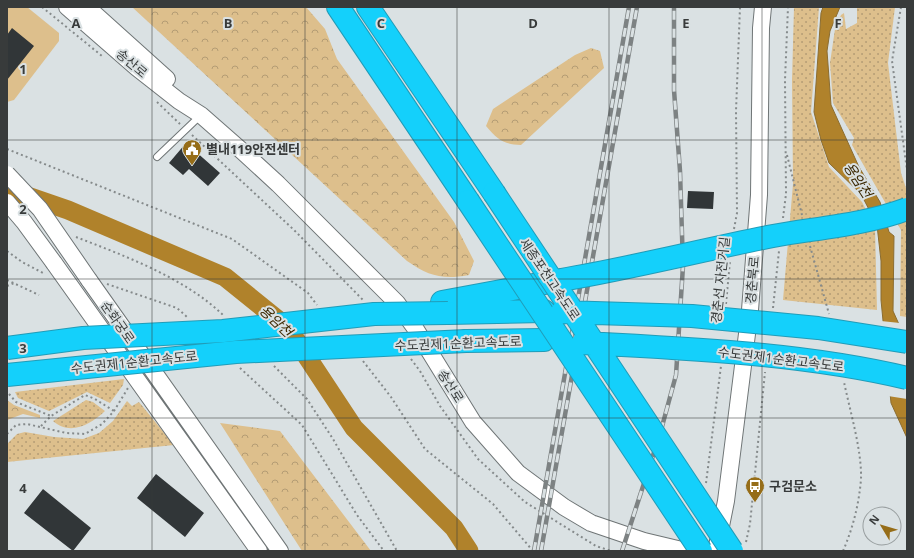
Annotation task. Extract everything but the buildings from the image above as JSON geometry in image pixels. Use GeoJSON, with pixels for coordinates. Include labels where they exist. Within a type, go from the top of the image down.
{"type":"FeatureCollection","features":[{"type":"Feature","properties":{"kind":"highway","name":"세종포천고속도로"},"geometry":{"type":"LineString","coordinates":[[338,7],[700,551]]}},
{"type":"Feature","properties":{"kind":"highway","name":"세종포천고속도로"},"geometry":{"type":"LineString","coordinates":[[368,7],[494,193],[732,551]]}},
{"type":"Feature","properties":{"kind":"highway"},"geometry":{"type":"LineString","coordinates":[[445,307],[561,280],[622,270],[774,236],[853,223],[907,209]]}},
{"type":"Feature","properties":{"kind":"highway","name":"수도권제1순환고속도로"},"geometry":{"type":"LineString","coordinates":[[7,348],[83,338],[223,330],[370,308],[445,307],[692,316],[818,328],[907,342]]}},
{"type":"Feature","properties":{"kind":"highway","name":"수도권제1순환고속도로"},"geometry":{"type":"LineString","coordinates":[[8,385],[236,352],[466,341],[544,340],[694,349],[810,361],[907,378]]}},
{"type":"Feature","properties":{"kind":"street"},"geometry":{"type":"LineString","coordinates":[[54,7],[141,64]]}},
{"type":"Feature","properties":{"kind":"street","name":"송산로"},"geometry":{"type":"LineString","coordinates":[[67,7],[141,64]]}},
{"type":"Feature","properties":{"kind":"street","name":"송산로"},"geometry":{"type":"LineString","coordinates":[[87,7],[141,64],[179,101],[201,115],[278,184],[397,303],[415,328],[473,422],[518,473],[564,507],[591,523],[644,541],[686,551]]}},
{"type":"Feature","properties":{"kind":"street"},"geometry":{"type":"LineString","coordinates":[[100,7],[141,64]]}},
{"type":"Feature","properties":{"kind":"street","name":"경춘북로"},"geometry":{"type":"LineString","coordinates":[[716,551],[727,493],[750,310],[760,195],[761,28],[763,7]]}},
{"type":"Feature","properties":{"kind":"street","name":"순화궁로"},"geometry":{"type":"LineString","coordinates":[[7,174],[40,210],[96,282],[280,551]]}},
{"type":"Feature","properties":{"kind":"street","name":"순화궁로"},"geometry":{"type":"LineString","coordinates":[[7,202],[24,222],[51,269],[260,551]]}},
{"type":"Feature","properties":{"kind":"lane"},"geometry":{"type":"LineString","coordinates":[[157,157],[201,115]]}},
{"type":"Feature","properties":{"kind":"path"},"geometry":{"type":"LineString","coordinates":[[42,7],[102,56]]}},
{"type":"Feature","properties":{"kind":"path","name":"경춘선 자전거길"},"geometry":{"type":"LineString","coordinates":[[734,234],[737,213],[736,111],[740,7]]}},
{"type":"Feature","properties":{"kind":"path"},"geometry":{"type":"LineString","coordinates":[[783,224],[786,194],[785,80],[788,7]]}},
{"type":"Feature","properties":{"kind":"path"},"geometry":{"type":"LineString","coordinates":[[901,7],[892,61],[907,170]]}},
{"type":"Feature","properties":{"kind":"path"},"geometry":{"type":"LineString","coordinates":[[156,101],[294,230],[356,290],[370,308]]}},
{"type":"Feature","properties":{"kind":"path"},"geometry":{"type":"LineString","coordinates":[[772,313],[780,246]]}},
{"type":"Feature","properties":{"kind":"path"},"geometry":{"type":"LineString","coordinates":[[7,251],[22,262],[51,269]]}},
{"type":"Feature","properties":{"kind":"path","name":"경춘선 자전거길"},"geometry":{"type":"LineString","coordinates":[[726,311],[731,256]]}},
{"type":"Feature","properties":{"kind":"path"},"geometry":{"type":"LineString","coordinates":[[7,280],[39,295]]}},
{"type":"Feature","properties":{"kind":"path"},"geometry":{"type":"LineString","coordinates":[[96,282],[109,283],[177,308],[188,319]]}},
{"type":"Feature","properties":{"kind":"path"},"geometry":{"type":"LineString","coordinates":[[7,286],[14,283]]}},
{"type":"Feature","properties":{"kind":"path"},"geometry":{"type":"LineString","coordinates":[[705,488],[722,358]]}},
{"type":"Feature","properties":{"kind":"path"},"geometry":{"type":"LineString","coordinates":[[410,359],[420,371],[440,406],[478,459],[525,502],[596,546],[611,551]]}},
{"type":"Feature","properties":{"kind":"path"},"geometry":{"type":"LineString","coordinates":[[238,366],[302,425],[357,515],[384,551]]}},
{"type":"Feature","properties":{"kind":"path"},"geometry":{"type":"LineString","coordinates":[[748,533],[766,366]]}},
{"type":"Feature","properties":{"kind":"path"},"geometry":{"type":"LineString","coordinates":[[8,385],[16,402],[51,416]]}},
{"type":"Feature","properties":{"kind":"path"},"geometry":{"type":"LineString","coordinates":[[7,434],[16,425],[27,424],[66,433],[85,434],[102,424],[114,411],[128,388]]}},
{"type":"Feature","properties":{"kind":"path"},"geometry":{"type":"LineString","coordinates":[[41,426],[51,416],[85,395],[95,399],[114,411]]}},
{"type":"Feature","properties":{"kind":"green space"},"geometry":{"type":"Polygon","coordinates":[[[7,7],[27,7],[59,33],[59,41],[14,100],[7,102],[7,7]]]}},
{"type":"Feature","properties":{"kind":"green space"},"geometry":{"type":"Polygon","coordinates":[[[132,7],[306,7],[325,29],[337,59],[454,222],[474,261],[469,275],[451,277],[436,276],[407,261],[132,7]]]}},
{"type":"Feature","properties":{"kind":"green space"},"geometry":{"type":"Polygon","coordinates":[[[794,7],[819,7],[811,112],[829,167],[862,202],[875,227],[877,310],[783,300],[793,184],[792,80],[794,7]]]}},
{"type":"Feature","properties":{"kind":"green space"},"geometry":{"type":"Polygon","coordinates":[[[857,7],[895,7],[888,63],[901,173],[907,191],[907,317],[900,316],[901,230],[852,145],[854,138],[833,103],[830,63],[835,29],[841,15],[844,13],[846,29],[857,23],[857,7]]]}},
{"type":"Feature","properties":{"kind":"green space"},"geometry":{"type":"Polygon","coordinates":[[[591,48],[600,51],[604,68],[521,145],[510,144],[501,140],[486,126],[493,109],[575,55],[591,48]]]}},
{"type":"Feature","properties":{"kind":"green space"},"geometry":{"type":"Polygon","coordinates":[[[124,379],[123,385],[110,403],[87,392],[49,411],[18,398],[15,392],[124,379]]]}},
{"type":"Feature","properties":{"kind":"green space"},"geometry":{"type":"Polygon","coordinates":[[[7,400],[14,405],[40,415],[40,418],[23,414],[7,420],[7,400]]]}},
{"type":"Feature","properties":{"kind":"green space"},"geometry":{"type":"Polygon","coordinates":[[[86,400],[93,402],[105,411],[93,421],[80,427],[66,428],[53,421],[86,400]]]}},
{"type":"Feature","properties":{"kind":"green space"},"geometry":{"type":"Polygon","coordinates":[[[127,401],[132,406],[139,402],[174,445],[7,462],[7,444],[17,434],[25,432],[54,437],[83,439],[99,433],[113,421],[127,401]]]}},
{"type":"Feature","properties":{"kind":"green space"},"geometry":{"type":"Polygon","coordinates":[[[220,423],[280,431],[371,551],[302,551],[220,423]]]}},
{"type":"Feature","properties":{"kind":"water"},"geometry":{"type":"Polygon","coordinates":[[[823,7],[840,7],[830,31],[827,51],[831,105],[859,167],[880,202],[889,232],[894,236],[893,311],[907,342],[907,438],[891,403],[881,300],[881,261],[877,225],[861,194],[829,163],[814,112],[821,13],[823,7]]]}},
{"type":"Feature","properties":{"kind":"pier"},"geometry":{"type":"Polygon","coordinates":[[[881,321],[900,323],[907,338],[907,399],[888,396],[881,321]]]}},
{"type":"Feature","properties":{"kind":"waterway","name":"용암천"},"geometry":{"type":"LineString","coordinates":[[7,189],[68,210],[225,277],[288,328],[354,428],[454,528],[469,551]]}},
{"type":"Feature","properties":{"kind":"railway"},"geometry":{"type":"LineString","coordinates":[[534,551],[629,7]]}},
{"type":"Feature","properties":{"kind":"railway"},"geometry":{"type":"LineString","coordinates":[[541,551],[637,7]]}},
{"type":"Feature","properties":{"kind":"railway"},"geometry":{"type":"LineString","coordinates":[[622,551],[660,434],[676,375],[683,266],[680,171],[674,90],[674,7]]}},
{"type":"Feature","properties":{"kind":"place","name":"별내119안전센터"},"geometry":{"type":"Point","coordinates":[192,166]}},
{"type":"Feature","properties":{"kind":"place","name":"구검문소"},"geometry":{"type":"Point","coordinates":[755,503]}}]}
